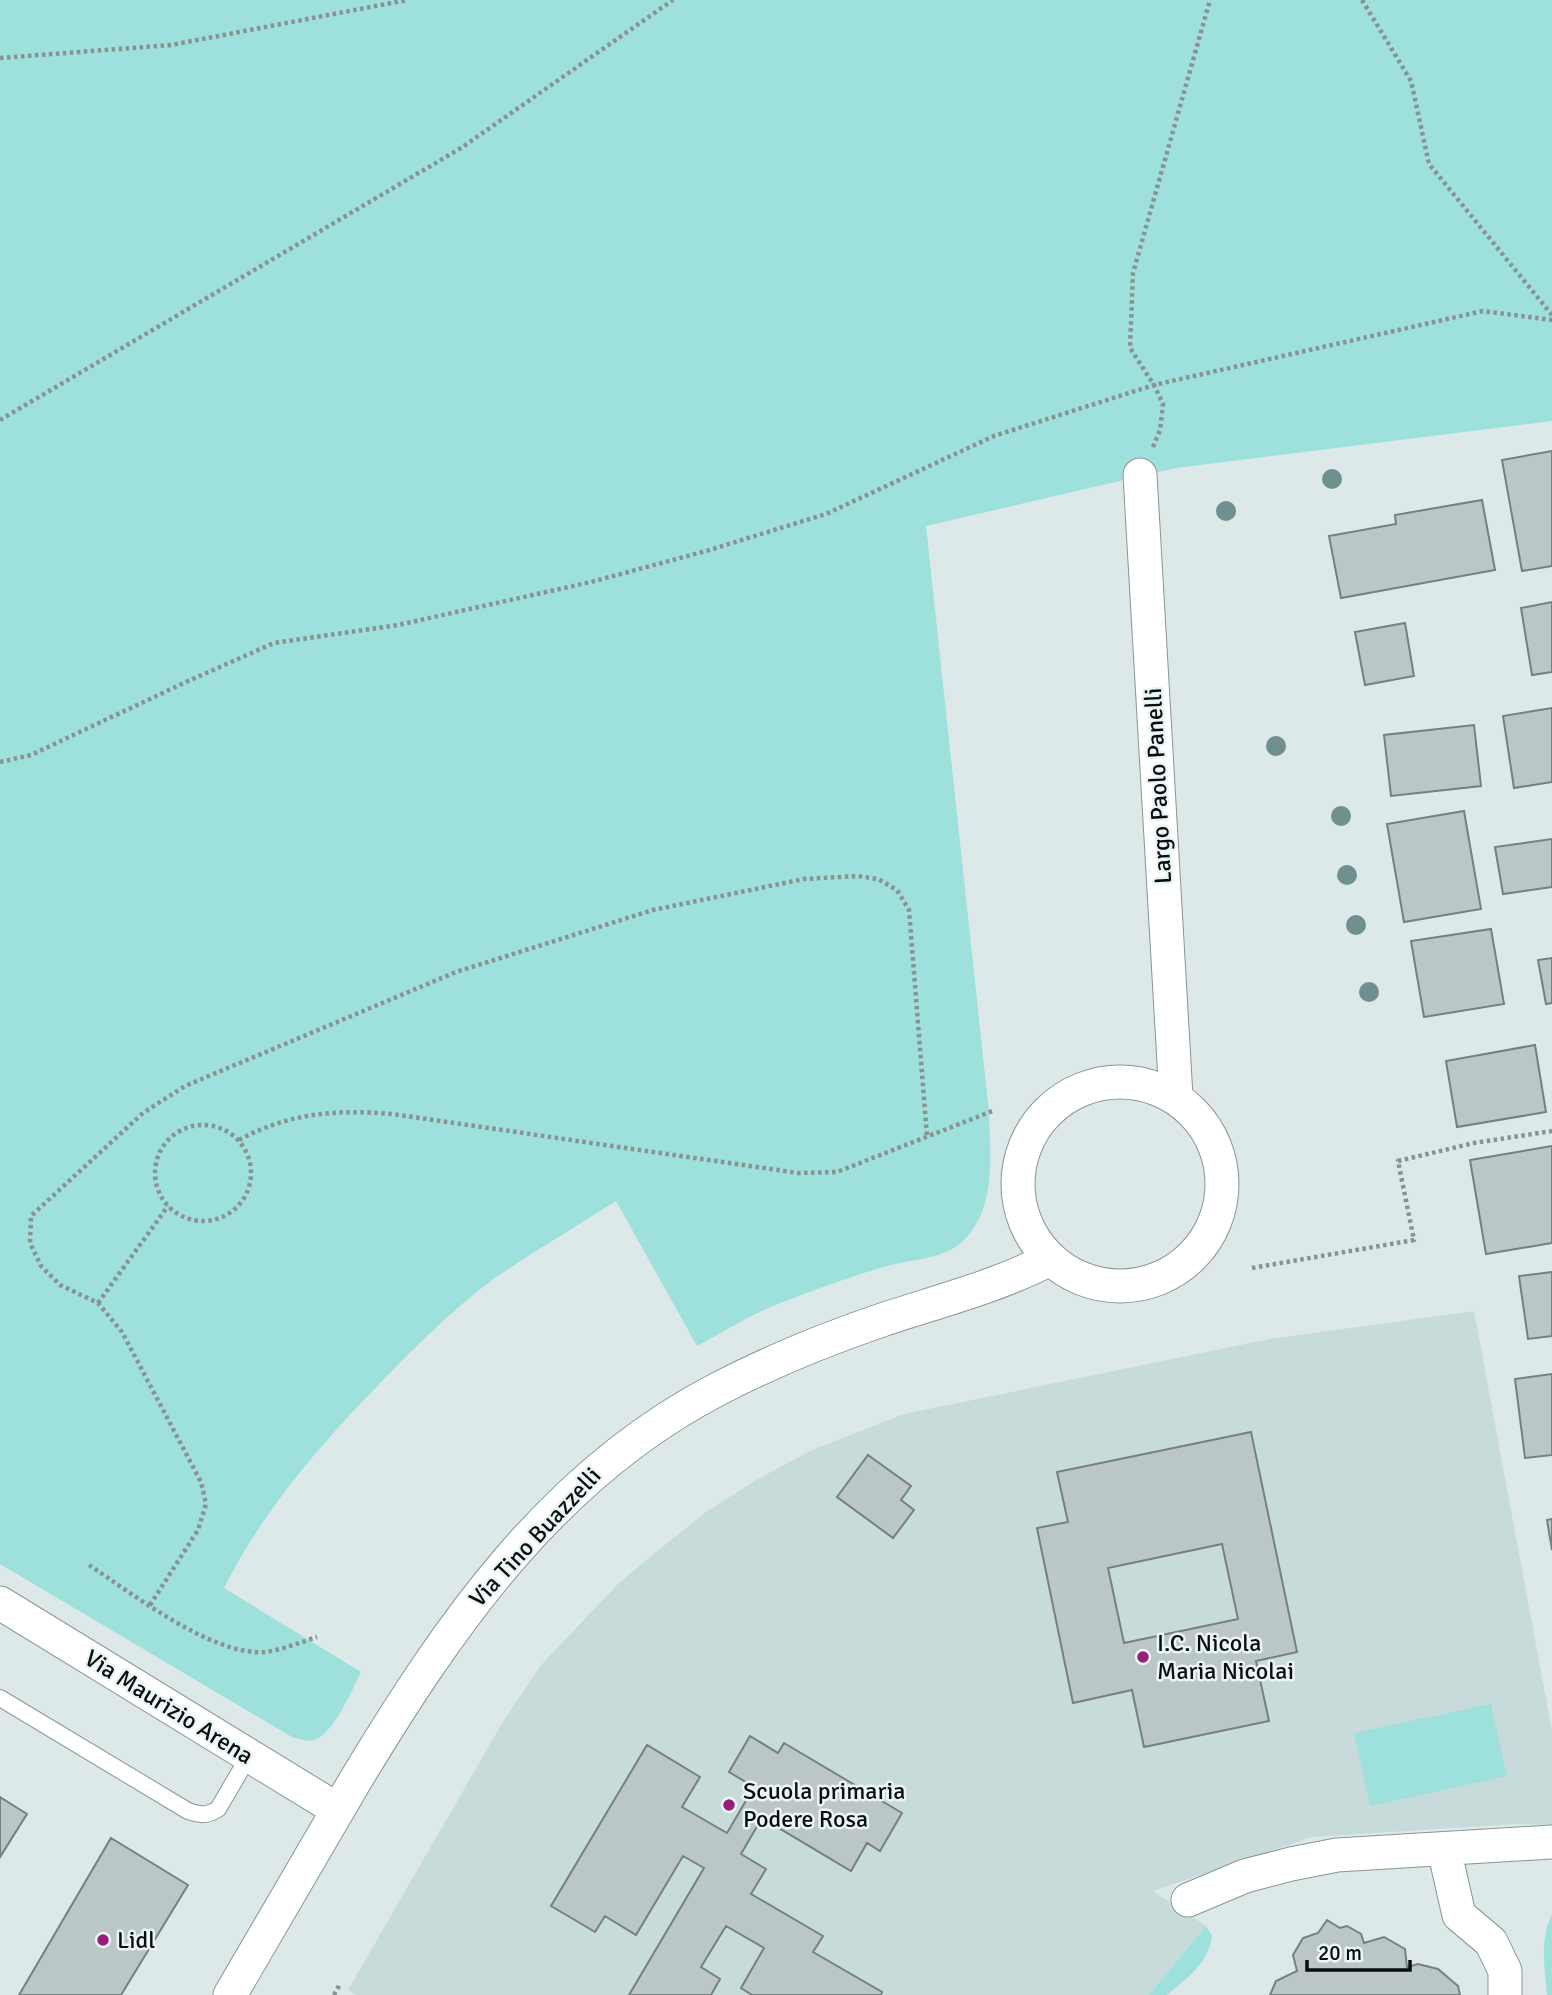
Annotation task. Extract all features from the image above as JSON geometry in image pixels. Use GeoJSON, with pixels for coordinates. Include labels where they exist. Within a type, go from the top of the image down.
{"type":"FeatureCollection","features":[{"type":"Feature","properties":{"kind":"street","name":"Largo Paolo Panelli"},"geometry":{"type":"LineString","coordinates":[[1140,475],[1176,1097]]}},
{"type":"Feature","properties":{"kind":"street"},"geometry":{"type":"LineString","coordinates":[[1111,1082],[1144,1084],[1176,1097],[1201,1120],[1218,1150],[1223,1184],[1218,1217],[1202,1247],[1177,1270],[1145,1284],[1111,1287],[1078,1278],[1050,1259],[1029,1233],[1018,1201],[1018,1167],[1029,1135],[1050,1109],[1078,1090],[1111,1082]]}},
{"type":"Feature","properties":{"kind":"street","name":"Via Tino Buazzelli"},"geometry":{"type":"LineString","coordinates":[[230,1995],[407,1696],[470,1606],[565,1499],[604,1464],[649,1430],[691,1404],[774,1362],[880,1320],[990,1286],[1050,1259]]}},
{"type":"Feature","properties":{"kind":"street","name":"Via Maurizio Arena"},"geometry":{"type":"LineString","coordinates":[[0,1603],[338,1810]]}},
{"type":"Feature","properties":{"kind":"street"},"geometry":{"type":"LineString","coordinates":[[1188,1900],[1245,1876],[1338,1855],[1552,1842]]}},
{"type":"Feature","properties":{"kind":"street"},"geometry":{"type":"LineString","coordinates":[[1444,1849],[1459,1915],[1491,1942],[1504,1971],[1505,1995]]}},
{"type":"Feature","properties":{"kind":"lane"},"geometry":{"type":"LineString","coordinates":[[0,1698],[188,1811],[200,1815],[210,1814],[218,1809],[248,1756]]}},
{"type":"Feature","properties":{"kind":"path"},"geometry":{"type":"LineString","coordinates":[[0,58],[171,46],[407,0]]}},
{"type":"Feature","properties":{"kind":"path"},"geometry":{"type":"LineString","coordinates":[[0,420],[461,148],[673,0]]}},
{"type":"Feature","properties":{"kind":"path"},"geometry":{"type":"LineString","coordinates":[[1140,475],[1160,430],[1163,404],[1130,348],[1133,273],[1210,0]]}},
{"type":"Feature","properties":{"kind":"path"},"geometry":{"type":"LineString","coordinates":[[1362,0],[1411,81],[1429,164],[1552,318]]}},
{"type":"Feature","properties":{"kind":"path"},"geometry":{"type":"LineString","coordinates":[[0,762],[31,755],[274,643],[398,625],[591,582],[706,551],[826,514],[994,436],[1154,386],[1483,312],[1552,318]]}},
{"type":"Feature","properties":{"kind":"path"},"geometry":{"type":"LineString","coordinates":[[150,1605],[198,1530],[206,1504],[201,1482],[122,1332],[98,1303],[60,1285],[41,1266],[30,1243],[32,1216],[143,1113],[185,1086],[456,972],[653,911],[804,879],[858,876],[878,879],[897,890],[909,910],[927,1136]]}},
{"type":"Feature","properties":{"kind":"path"},"geometry":{"type":"LineString","coordinates":[[239,1140],[258,1129],[299,1116],[352,1111],[392,1114],[798,1173],[838,1172],[995,1110]]}},
{"type":"Feature","properties":{"kind":"path"},"geometry":{"type":"LineString","coordinates":[[212,1125],[227,1130],[239,1140],[248,1154],[252,1170],[250,1187],[242,1202],[230,1213],[214,1220],[197,1221],[181,1216],[168,1206],[159,1194],[155,1171],[160,1149],[170,1137],[183,1128],[212,1125]]}},
{"type":"Feature","properties":{"kind":"path"},"geometry":{"type":"LineString","coordinates":[[1252,1268],[1414,1240],[1398,1161],[1474,1143],[1552,1131]]}},
{"type":"Feature","properties":{"kind":"path"},"geometry":{"type":"LineString","coordinates":[[98,1303],[168,1206]]}},
{"type":"Feature","properties":{"kind":"path"},"geometry":{"type":"LineString","coordinates":[[89,1565],[203,1637],[242,1650],[266,1652],[317,1637]]}},
{"type":"Feature","properties":{"kind":"path"},"geometry":{"type":"LineString","coordinates":[[334,1995],[340,1984]]}},
{"type":"Feature","properties":{"kind":"shaded area"},"geometry":{"type":"Polygon","coordinates":[[[0,0],[1552,0],[1552,421],[1176,468],[926,526],[989,1112],[990,1162],[987,1196],[975,1227],[964,1240],[947,1252],[894,1264],[804,1294],[757,1313],[697,1346],[616,1201],[495,1278],[450,1315],[408,1355],[315,1454],[275,1505],[239,1559],[224,1588],[361,1672],[335,1721],[321,1736],[311,1741],[292,1737],[0,1564],[0,0]]]}},
{"type":"Feature","properties":{"kind":"shaded area","name":"I.C. Nicola Maria Nicolai"},"geometry":{"type":"Polygon","coordinates":[[[1474,1311],[1552,1731],[1552,1825],[1516,1824],[1312,1837],[1153,1891],[1206,1926],[1149,1995],[356,1995],[348,1990],[504,1720],[541,1665],[619,1583],[706,1512],[758,1479],[812,1450],[904,1414],[1270,1339],[1474,1311]]]}},
{"type":"Feature","properties":{"kind":"shaded area"},"geometry":{"type":"Polygon","coordinates":[[[1491,1704],[1507,1776],[1370,1806],[1354,1733],[1491,1704]]]}},
{"type":"Feature","properties":{"kind":"shaded area"},"geometry":{"type":"Polygon","coordinates":[[[1552,1915],[1552,1995],[1547,1995],[1544,1944],[1552,1915]]]}},
{"type":"Feature","properties":{"kind":"shaded area"},"geometry":{"type":"Polygon","coordinates":[[[1206,1926],[1212,1936],[1210,1946],[1196,1970],[1167,1995],[1149,1995],[1206,1926]]]}},
{"type":"Feature","properties":{"kind":"building"},"geometry":{"type":"Polygon","coordinates":[[[1552,451],[1552,566],[1522,571],[1502,460],[1552,451]]]}},
{"type":"Feature","properties":{"kind":"building"},"geometry":{"type":"Polygon","coordinates":[[[1482,500],[1495,570],[1341,598],[1329,536],[1396,524],[1395,515],[1482,500]]]}},
{"type":"Feature","properties":{"kind":"building"},"geometry":{"type":"Polygon","coordinates":[[[1552,602],[1552,672],[1532,675],[1521,608],[1552,602]]]}},
{"type":"Feature","properties":{"kind":"building"},"geometry":{"type":"Polygon","coordinates":[[[1405,623],[1414,676],[1365,685],[1355,632],[1405,623]]]}},
{"type":"Feature","properties":{"kind":"building"},"geometry":{"type":"Polygon","coordinates":[[[1552,708],[1552,782],[1514,788],[1503,716],[1552,708]]]}},
{"type":"Feature","properties":{"kind":"building"},"geometry":{"type":"Polygon","coordinates":[[[1474,725],[1481,786],[1391,796],[1384,735],[1474,725]]]}},
{"type":"Feature","properties":{"kind":"building"},"geometry":{"type":"Polygon","coordinates":[[[1464,811],[1481,909],[1404,922],[1387,824],[1464,811]]]}},
{"type":"Feature","properties":{"kind":"building"},"geometry":{"type":"Polygon","coordinates":[[[1552,839],[1552,887],[1503,894],[1495,847],[1552,839]]]}},
{"type":"Feature","properties":{"kind":"building"},"geometry":{"type":"Polygon","coordinates":[[[1491,929],[1504,1004],[1424,1017],[1411,941],[1491,929]]]}},
{"type":"Feature","properties":{"kind":"building"},"geometry":{"type":"Polygon","coordinates":[[[1552,958],[1552,1003],[1546,1004],[1538,960],[1552,958]]]}},
{"type":"Feature","properties":{"kind":"building"},"geometry":{"type":"Polygon","coordinates":[[[1535,1045],[1546,1112],[1457,1127],[1446,1061],[1535,1045]]]}},
{"type":"Feature","properties":{"kind":"building"},"geometry":{"type":"Polygon","coordinates":[[[1552,1146],[1552,1243],[1486,1254],[1470,1160],[1552,1146]]]}},
{"type":"Feature","properties":{"kind":"building"},"geometry":{"type":"Polygon","coordinates":[[[1552,1272],[1552,1336],[1528,1339],[1519,1276],[1552,1272]]]}},
{"type":"Feature","properties":{"kind":"building"},"geometry":{"type":"Polygon","coordinates":[[[1552,1374],[1552,1455],[1525,1458],[1515,1379],[1552,1374]]]}},
{"type":"Feature","properties":{"kind":"building"},"geometry":{"type":"Polygon","coordinates":[[[1251,1432],[1297,1652],[1256,1661],[1269,1721],[1144,1747],[1132,1690],[1073,1703],[1037,1528],[1068,1522],[1057,1472],[1251,1432]],[[1222,1544],[1108,1568],[1124,1643],[1238,1619],[1222,1544]]]}},
{"type":"Feature","properties":{"kind":"building"},"geometry":{"type":"Polygon","coordinates":[[[868,1455],[911,1486],[901,1500],[914,1510],[893,1538],[837,1497],[868,1455]]]}},
{"type":"Feature","properties":{"kind":"building"},"geometry":{"type":"Polygon","coordinates":[[[1552,1519],[1552,1550],[1547,1520],[1552,1519]]]}},
{"type":"Feature","properties":{"kind":"building"},"geometry":{"type":"Polygon","coordinates":[[[750,1736],[778,1753],[784,1743],[902,1813],[880,1851],[867,1843],[851,1871],[762,1818],[741,1854],[766,1869],[751,1894],[823,1936],[813,1952],[882,1992],[881,1995],[752,1995],[741,1988],[764,1948],[726,1926],[701,1967],[720,1979],[711,1995],[629,1995],[704,1868],[683,1856],[636,1935],[605,1916],[595,1932],[551,1906],[647,1745],[700,1777],[682,1807],[727,1833],[754,1787],[729,1772],[750,1736]]]}},
{"type":"Feature","properties":{"kind":"building"},"geometry":{"type":"Polygon","coordinates":[[[0,1797],[27,1814],[0,1857],[0,1797]]]}},
{"type":"Feature","properties":{"kind":"building","name":"Lidl"},"geometry":{"type":"Polygon","coordinates":[[[111,1838],[188,1885],[121,1995],[19,1995],[111,1838]]]}},
{"type":"Feature","properties":{"kind":"building"},"geometry":{"type":"Polygon","coordinates":[[[1327,1920],[1340,1928],[1347,1926],[1361,1934],[1364,1943],[1384,1937],[1405,1949],[1407,1967],[1418,1964],[1438,1969],[1458,1986],[1460,1995],[1270,1995],[1276,1981],[1297,1971],[1293,1955],[1303,1938],[1318,1933],[1327,1920]]]}},
{"type":"Feature","properties":{"kind":"place","name":"I.C. Nicola Maria Nicolai"},"geometry":{"type":"Point","coordinates":[1143,1657]}},
{"type":"Feature","properties":{"kind":"place","name":"Scuola primaria Podere Rosa"},"geometry":{"type":"Point","coordinates":[729,1805]}},
{"type":"Feature","properties":{"kind":"place","name":"Lidl"},"geometry":{"type":"Point","coordinates":[103,1940]}}]}
